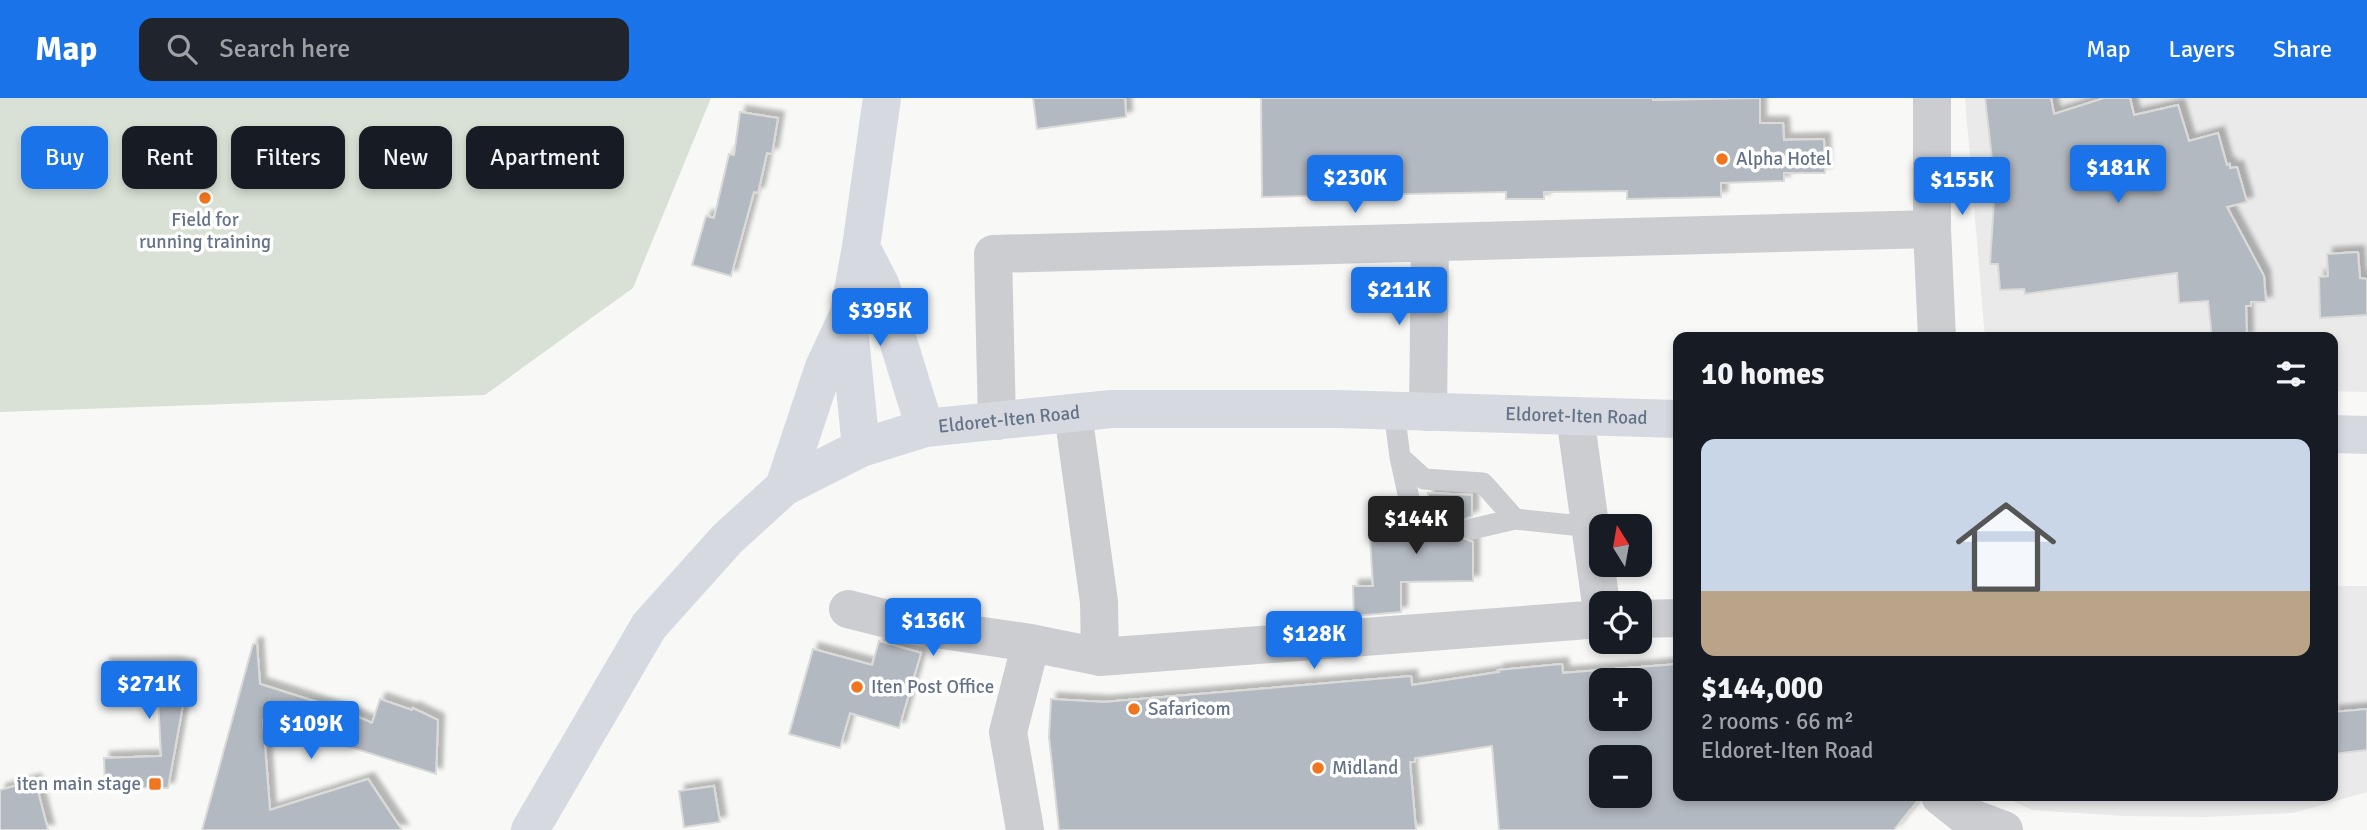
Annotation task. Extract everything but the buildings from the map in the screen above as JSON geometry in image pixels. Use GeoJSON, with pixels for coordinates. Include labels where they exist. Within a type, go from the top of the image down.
{"type":"FeatureCollection","features":[{"type":"Feature","properties":{"kind":"main road"},"geometry":{"type":"LineString","coordinates":[[785,487],[824,367],[848,318],[882,98]]}},
{"type":"Feature","properties":{"kind":"main road"},"geometry":{"type":"LineString","coordinates":[[861,247],[881,286],[925,428]]}},
{"type":"Feature","properties":{"kind":"main road"},"geometry":{"type":"LineString","coordinates":[[848,318],[861,448]]}},
{"type":"Feature","properties":{"kind":"main road","name":"Eldoret-Iten Road"},"geometry":{"type":"LineString","coordinates":[[530,830],[649,626],[727,539],[785,487],[861,448],[925,428],[1111,409],[1411,412],[1673,419]]}},
{"type":"Feature","properties":{"kind":"main road"},"geometry":{"type":"LineString","coordinates":[[2338,434],[2367,435]]}},
{"type":"Feature","properties":{"kind":"street"},"geometry":{"type":"LineString","coordinates":[[1932,98],[1932,229],[1937,332]]}},
{"type":"Feature","properties":{"kind":"street"},"geometry":{"type":"LineString","coordinates":[[997,421],[993,254],[1932,229]]}},
{"type":"Feature","properties":{"kind":"street"},"geometry":{"type":"LineString","coordinates":[[1411,412],[1430,243]]}},
{"type":"Feature","properties":{"kind":"street"},"geometry":{"type":"LineString","coordinates":[[1073,413],[1099,603],[1100,657]]}},
{"type":"Feature","properties":{"kind":"street"},"geometry":{"type":"LineString","coordinates":[[1575,416],[1589,514]]}},
{"type":"Feature","properties":{"kind":"street"},"geometry":{"type":"LineString","coordinates":[[848,609],[915,625],[1100,657],[1589,620]]}},
{"type":"Feature","properties":{"kind":"street"},"geometry":{"type":"LineString","coordinates":[[1652,618],[1673,618]]}},
{"type":"Feature","properties":{"kind":"street"},"geometry":{"type":"LineString","coordinates":[[1025,830],[1008,732],[1031,643]]}},
{"type":"Feature","properties":{"kind":"street"},"geometry":{"type":"LineString","coordinates":[[1947,801],[1965,815],[2004,830]]}},
{"type":"Feature","properties":{"kind":"lane"},"geometry":{"type":"LineString","coordinates":[[1411,412],[1400,457],[1415,526],[1429,528]]}},
{"type":"Feature","properties":{"kind":"lane"},"geometry":{"type":"LineString","coordinates":[[1400,457],[1424,479],[1483,483],[1515,519]]}},
{"type":"Feature","properties":{"kind":"lane"},"geometry":{"type":"LineString","coordinates":[[1472,529],[1515,519],[1589,527]]}},
{"type":"Feature","properties":{"kind":"shaded area"},"geometry":{"type":"Polygon","coordinates":[[[0,98],[711,98],[633,288],[485,395],[0,412],[0,98]]]}},
{"type":"Feature","properties":{"kind":"shaded area"},"geometry":{"type":"Polygon","coordinates":[[[1965,98],[2367,98],[2367,392],[2338,391],[2338,332],[1984,332],[1965,98]]]}},
{"type":"Feature","properties":{"kind":"shaded area"},"geometry":{"type":"Polygon","coordinates":[[[2338,586],[2367,586],[2367,792],[2338,800],[2338,586]]]}},
{"type":"Feature","properties":{"kind":"shaded area"},"geometry":{"type":"Polygon","coordinates":[[[2013,801],[2335,801],[2293,813],[2205,817],[2123,816],[2032,810],[2013,801]]]}},
{"type":"Feature","properties":{"kind":"place","name":"Alpha Hotel"},"geometry":{"type":"Point","coordinates":[1722,159]}},
{"type":"Feature","properties":{"kind":"place","name":"Field for running training"},"geometry":{"type":"Point","coordinates":[205,198]}},
{"type":"Feature","properties":{"kind":"place","name":"Iten Post Office"},"geometry":{"type":"Point","coordinates":[857,687]}},
{"type":"Feature","properties":{"kind":"place","name":"Safaricom"},"geometry":{"type":"Point","coordinates":[1134,709]}},
{"type":"Feature","properties":{"kind":"place","name":"Midland"},"geometry":{"type":"Point","coordinates":[1318,768]}},
{"type":"Feature","properties":{"kind":"place","name":"iten main stage"},"geometry":{"type":"Point","coordinates":[155,784]}}]}
